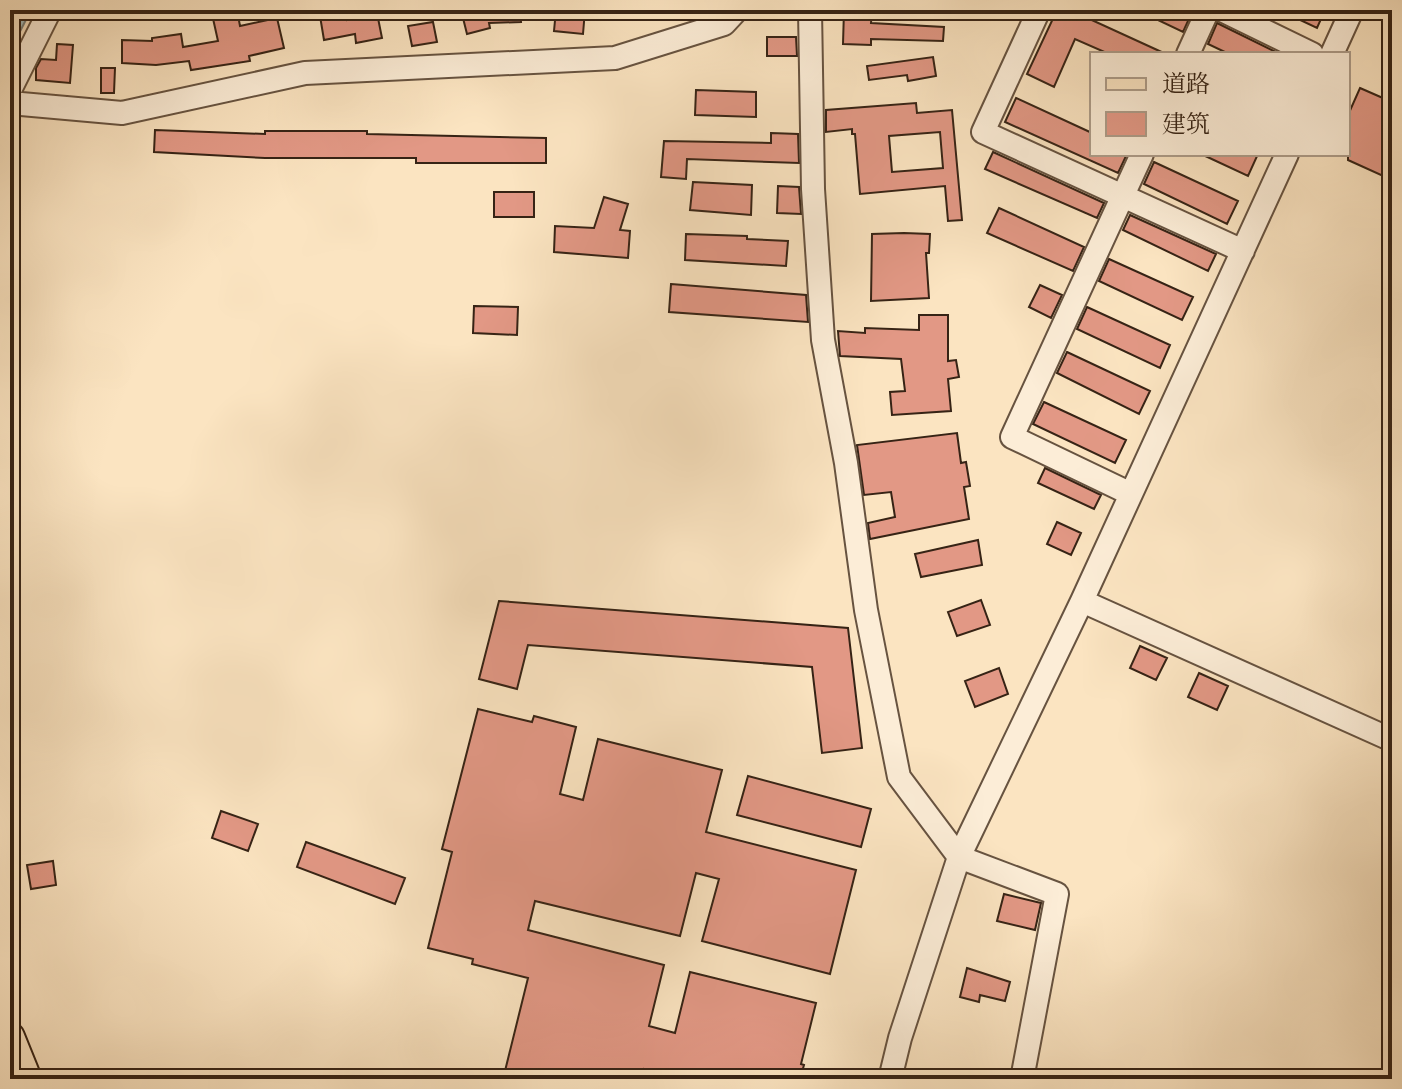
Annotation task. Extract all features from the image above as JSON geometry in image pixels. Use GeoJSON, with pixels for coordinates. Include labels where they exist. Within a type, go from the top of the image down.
{"type":"FeatureCollection","features":[{"type":"Feature","properties":{"kind":"main road"},"geometry":{"type":"LineString","coordinates":[[10,1037],[27,1079]]}},
{"type":"Feature","properties":{"kind":"street"},"geometry":{"type":"LineString","coordinates":[[10,90],[50,10]]}},
{"type":"Feature","properties":{"kind":"street"},"geometry":{"type":"LineString","coordinates":[[10,103],[122,113],[305,73],[615,58],[724,24],[737,10]]}},
{"type":"Feature","properties":{"kind":"street"},"geometry":{"type":"LineString","coordinates":[[810,10],[813,189],[823,340],[846,463],[866,610],[899,777],[959,857],[1057,894],[1022,1079]]}},
{"type":"Feature","properties":{"kind":"street"},"geometry":{"type":"LineString","coordinates":[[1039,10],[983,132],[1243,251]]}},
{"type":"Feature","properties":{"kind":"street"},"geometry":{"type":"LineString","coordinates":[[1189,52],[1208,10]]}},
{"type":"Feature","properties":{"kind":"street"},"geometry":{"type":"LineString","coordinates":[[1222,10],[1308,52]]}},
{"type":"Feature","properties":{"kind":"street"},"geometry":{"type":"LineString","coordinates":[[1333,52],[1352,10]]}},
{"type":"Feature","properties":{"kind":"street"},"geometry":{"type":"LineString","coordinates":[[1131,494],[1012,437],[1141,156]]}},
{"type":"Feature","properties":{"kind":"street"},"geometry":{"type":"LineString","coordinates":[[890,1079],[900,1038],[959,857],[1082,601],[1286,156]]}},
{"type":"Feature","properties":{"kind":"street"},"geometry":{"type":"LineString","coordinates":[[1082,601],[1392,740]]}},
{"type":"Feature","properties":{"kind":"water"},"geometry":{"type":"Polygon","coordinates":[[[10,10],[31,10],[10,51],[10,10]]]}},
{"type":"Feature","properties":{"kind":"building"},"geometry":{"type":"Polygon","coordinates":[[[237,10],[240,26],[277,18],[284,48],[249,56],[250,61],[191,70],[189,61],[156,65],[122,63],[122,40],[152,41],[152,38],[181,34],[183,47],[218,41],[212,14],[237,10]]]}},
{"type":"Feature","properties":{"kind":"building"},"geometry":{"type":"Polygon","coordinates":[[[319,10],[346,10],[347,20],[377,13],[382,38],[356,43],[355,34],[324,40],[319,10]]]}},
{"type":"Feature","properties":{"kind":"building"},"geometry":{"type":"Polygon","coordinates":[[[461,10],[520,10],[521,22],[489,23],[490,28],[467,34],[461,10]]]}},
{"type":"Feature","properties":{"kind":"building"},"geometry":{"type":"Polygon","coordinates":[[[556,10],[585,10],[583,34],[554,31],[556,10]]]}},
{"type":"Feature","properties":{"kind":"building"},"geometry":{"type":"Polygon","coordinates":[[[844,10],[872,10],[871,23],[944,27],[943,41],[871,39],[871,45],[843,44],[844,10]]]}},
{"type":"Feature","properties":{"kind":"building"},"geometry":{"type":"Polygon","coordinates":[[[1057,10],[1070,10],[1162,52],[1104,52],[1075,39],[1054,87],[1027,74],[1057,10]]]}},
{"type":"Feature","properties":{"kind":"building"},"geometry":{"type":"Polygon","coordinates":[[[1137,10],[1193,10],[1183,32],[1137,10]]]}},
{"type":"Feature","properties":{"kind":"building"},"geometry":{"type":"Polygon","coordinates":[[[1279,10],[1325,10],[1317,28],[1279,10]]]}},
{"type":"Feature","properties":{"kind":"building"},"geometry":{"type":"Polygon","coordinates":[[[433,22],[437,42],[412,46],[408,26],[433,22]]]}},
{"type":"Feature","properties":{"kind":"building"},"geometry":{"type":"Polygon","coordinates":[[[1217,23],[1276,52],[1225,52],[1208,44],[1217,23]]]}},
{"type":"Feature","properties":{"kind":"building"},"geometry":{"type":"Polygon","coordinates":[[[767,37],[796,37],[797,56],[767,56],[767,37]]]}},
{"type":"Feature","properties":{"kind":"building"},"geometry":{"type":"Polygon","coordinates":[[[57,44],[73,45],[70,83],[36,80],[36,68],[41,59],[56,60],[57,44]]]}},
{"type":"Feature","properties":{"kind":"building"},"geometry":{"type":"Polygon","coordinates":[[[933,57],[936,76],[908,81],[907,75],[869,80],[867,66],[933,57]]]}},
{"type":"Feature","properties":{"kind":"building"},"geometry":{"type":"Polygon","coordinates":[[[101,68],[115,68],[114,93],[101,93],[101,68]]]}},
{"type":"Feature","properties":{"kind":"building"},"geometry":{"type":"Polygon","coordinates":[[[1360,88],[1392,102],[1392,180],[1348,160],[1350,110],[1360,88]]]}},
{"type":"Feature","properties":{"kind":"building"},"geometry":{"type":"Polygon","coordinates":[[[696,90],[756,92],[756,117],[695,115],[696,90]]]}},
{"type":"Feature","properties":{"kind":"building"},"geometry":{"type":"Polygon","coordinates":[[[1016,98],[1090,132],[1090,156],[1126,156],[1118,173],[1005,122],[1016,98]]]}},
{"type":"Feature","properties":{"kind":"building"},"geometry":{"type":"Polygon","coordinates":[[[916,103],[917,113],[952,110],[962,220],[948,221],[945,186],[860,194],[855,134],[852,134],[852,129],[826,132],[826,110],[916,103]],[[940,132],[889,136],[892,172],[943,168],[940,132]]]}},
{"type":"Feature","properties":{"kind":"building"},"geometry":{"type":"Polygon","coordinates":[[[155,130],[265,134],[265,131],[367,131],[367,134],[546,138],[546,163],[416,163],[416,158],[265,158],[154,152],[155,130]]]}},
{"type":"Feature","properties":{"kind":"building"},"geometry":{"type":"Polygon","coordinates":[[[771,133],[798,134],[799,163],[687,159],[686,179],[661,177],[664,141],[771,143],[771,133]]]}},
{"type":"Feature","properties":{"kind":"building"},"geometry":{"type":"Polygon","coordinates":[[[993,152],[1104,203],[1097,218],[985,169],[993,152]]]}},
{"type":"Feature","properties":{"kind":"building"},"geometry":{"type":"Polygon","coordinates":[[[1205,156],[1257,156],[1248,176],[1205,156]]]}},
{"type":"Feature","properties":{"kind":"building"},"geometry":{"type":"Polygon","coordinates":[[[1154,162],[1238,201],[1227,224],[1144,184],[1154,162]]]}},
{"type":"Feature","properties":{"kind":"building"},"geometry":{"type":"Polygon","coordinates":[[[693,182],[752,185],[751,215],[690,210],[693,182]]]}},
{"type":"Feature","properties":{"kind":"building"},"geometry":{"type":"Polygon","coordinates":[[[778,186],[799,187],[801,214],[777,213],[778,186]]]}},
{"type":"Feature","properties":{"kind":"building"},"geometry":{"type":"Polygon","coordinates":[[[494,192],[534,192],[534,217],[494,217],[494,192]]]}},
{"type":"Feature","properties":{"kind":"building"},"geometry":{"type":"Polygon","coordinates":[[[604,197],[628,204],[620,230],[630,231],[628,258],[554,252],[555,226],[594,228],[604,197]]]}},
{"type":"Feature","properties":{"kind":"building"},"geometry":{"type":"Polygon","coordinates":[[[999,208],[1084,247],[1073,271],[987,233],[999,208]]]}},
{"type":"Feature","properties":{"kind":"building"},"geometry":{"type":"Polygon","coordinates":[[[1130,215],[1216,254],[1208,271],[1123,230],[1130,215]]]}},
{"type":"Feature","properties":{"kind":"building"},"geometry":{"type":"Polygon","coordinates":[[[686,234],[788,241],[786,266],[685,260],[686,234]]]}},
{"type":"Feature","properties":{"kind":"building"},"geometry":{"type":"Polygon","coordinates":[[[872,234],[930,234],[929,253],[926,253],[929,298],[871,301],[872,234]]]}},
{"type":"Feature","properties":{"kind":"building"},"geometry":{"type":"Polygon","coordinates":[[[1109,259],[1193,297],[1182,320],[1099,281],[1109,259]]]}},
{"type":"Feature","properties":{"kind":"building"},"geometry":{"type":"Polygon","coordinates":[[[671,284],[806,295],[808,322],[669,312],[671,284]]]}},
{"type":"Feature","properties":{"kind":"building"},"geometry":{"type":"Polygon","coordinates":[[[1040,285],[1062,295],[1051,318],[1029,307],[1040,285]]]}},
{"type":"Feature","properties":{"kind":"building"},"geometry":{"type":"Polygon","coordinates":[[[474,306],[518,307],[517,335],[473,333],[474,306]]]}},
{"type":"Feature","properties":{"kind":"building"},"geometry":{"type":"Polygon","coordinates":[[[1087,307],[1170,345],[1160,368],[1077,329],[1087,307]]]}},
{"type":"Feature","properties":{"kind":"building"},"geometry":{"type":"Polygon","coordinates":[[[919,315],[948,315],[948,361],[956,360],[959,377],[948,379],[951,411],[892,415],[890,392],[905,391],[901,359],[840,356],[838,331],[865,333],[865,328],[919,330],[919,315]]]}},
{"type":"Feature","properties":{"kind":"building"},"geometry":{"type":"Polygon","coordinates":[[[1067,352],[1150,391],[1139,414],[1057,373],[1067,352]]]}},
{"type":"Feature","properties":{"kind":"building"},"geometry":{"type":"Polygon","coordinates":[[[1044,402],[1126,440],[1115,463],[1033,424],[1044,402]]]}},
{"type":"Feature","properties":{"kind":"building"},"geometry":{"type":"Polygon","coordinates":[[[957,433],[961,463],[966,462],[970,486],[964,487],[969,519],[870,539],[868,523],[895,517],[891,492],[864,495],[857,445],[957,433]]]}},
{"type":"Feature","properties":{"kind":"building"},"geometry":{"type":"Polygon","coordinates":[[[1045,468],[1101,495],[1094,509],[1038,483],[1045,468]]]}},
{"type":"Feature","properties":{"kind":"building"},"geometry":{"type":"Polygon","coordinates":[[[1057,522],[1081,533],[1071,555],[1047,544],[1057,522]]]}},
{"type":"Feature","properties":{"kind":"building"},"geometry":{"type":"Polygon","coordinates":[[[978,540],[982,565],[921,577],[915,554],[978,540]]]}},
{"type":"Feature","properties":{"kind":"building"},"geometry":{"type":"Polygon","coordinates":[[[981,600],[990,625],[957,636],[948,612],[981,600]]]}},
{"type":"Feature","properties":{"kind":"building"},"geometry":{"type":"Polygon","coordinates":[[[499,601],[848,628],[862,748],[822,753],[812,667],[528,645],[517,689],[479,679],[499,601]]]}},
{"type":"Feature","properties":{"kind":"building"},"geometry":{"type":"Polygon","coordinates":[[[1140,646],[1167,658],[1156,680],[1130,668],[1140,646]]]}},
{"type":"Feature","properties":{"kind":"building"},"geometry":{"type":"Polygon","coordinates":[[[999,668],[1008,694],[975,707],[965,681],[999,668]]]}},
{"type":"Feature","properties":{"kind":"building"},"geometry":{"type":"Polygon","coordinates":[[[1199,673],[1228,686],[1217,710],[1188,697],[1199,673]]]}},
{"type":"Feature","properties":{"kind":"building"},"geometry":{"type":"Polygon","coordinates":[[[478,709],[532,722],[534,716],[576,727],[560,794],[583,800],[598,739],[722,770],[706,832],[856,870],[830,974],[702,941],[719,879],[696,873],[680,936],[535,901],[528,930],[664,965],[649,1026],[675,1033],[690,972],[816,1003],[800,1079],[682,1079],[644,1069],[642,1079],[503,1079],[528,978],[472,964],[473,959],[428,948],[452,852],[442,849],[478,709]]]}},
{"type":"Feature","properties":{"kind":"building"},"geometry":{"type":"Polygon","coordinates":[[[748,776],[871,809],[861,847],[737,815],[748,776]]]}},
{"type":"Feature","properties":{"kind":"building"},"geometry":{"type":"Polygon","coordinates":[[[221,811],[258,824],[248,851],[212,838],[221,811]]]}},
{"type":"Feature","properties":{"kind":"building"},"geometry":{"type":"Polygon","coordinates":[[[306,842],[405,878],[395,904],[297,867],[306,842]]]}},
{"type":"Feature","properties":{"kind":"building"},"geometry":{"type":"Polygon","coordinates":[[[53,861],[56,885],[31,889],[27,865],[53,861]]]}},
{"type":"Feature","properties":{"kind":"building"},"geometry":{"type":"Polygon","coordinates":[[[1004,894],[1041,903],[1035,930],[997,921],[1004,894]]]}},
{"type":"Feature","properties":{"kind":"building"},"geometry":{"type":"Polygon","coordinates":[[[967,968],[1010,982],[1005,1001],[980,995],[979,1002],[960,997],[967,968]]]}}]}
